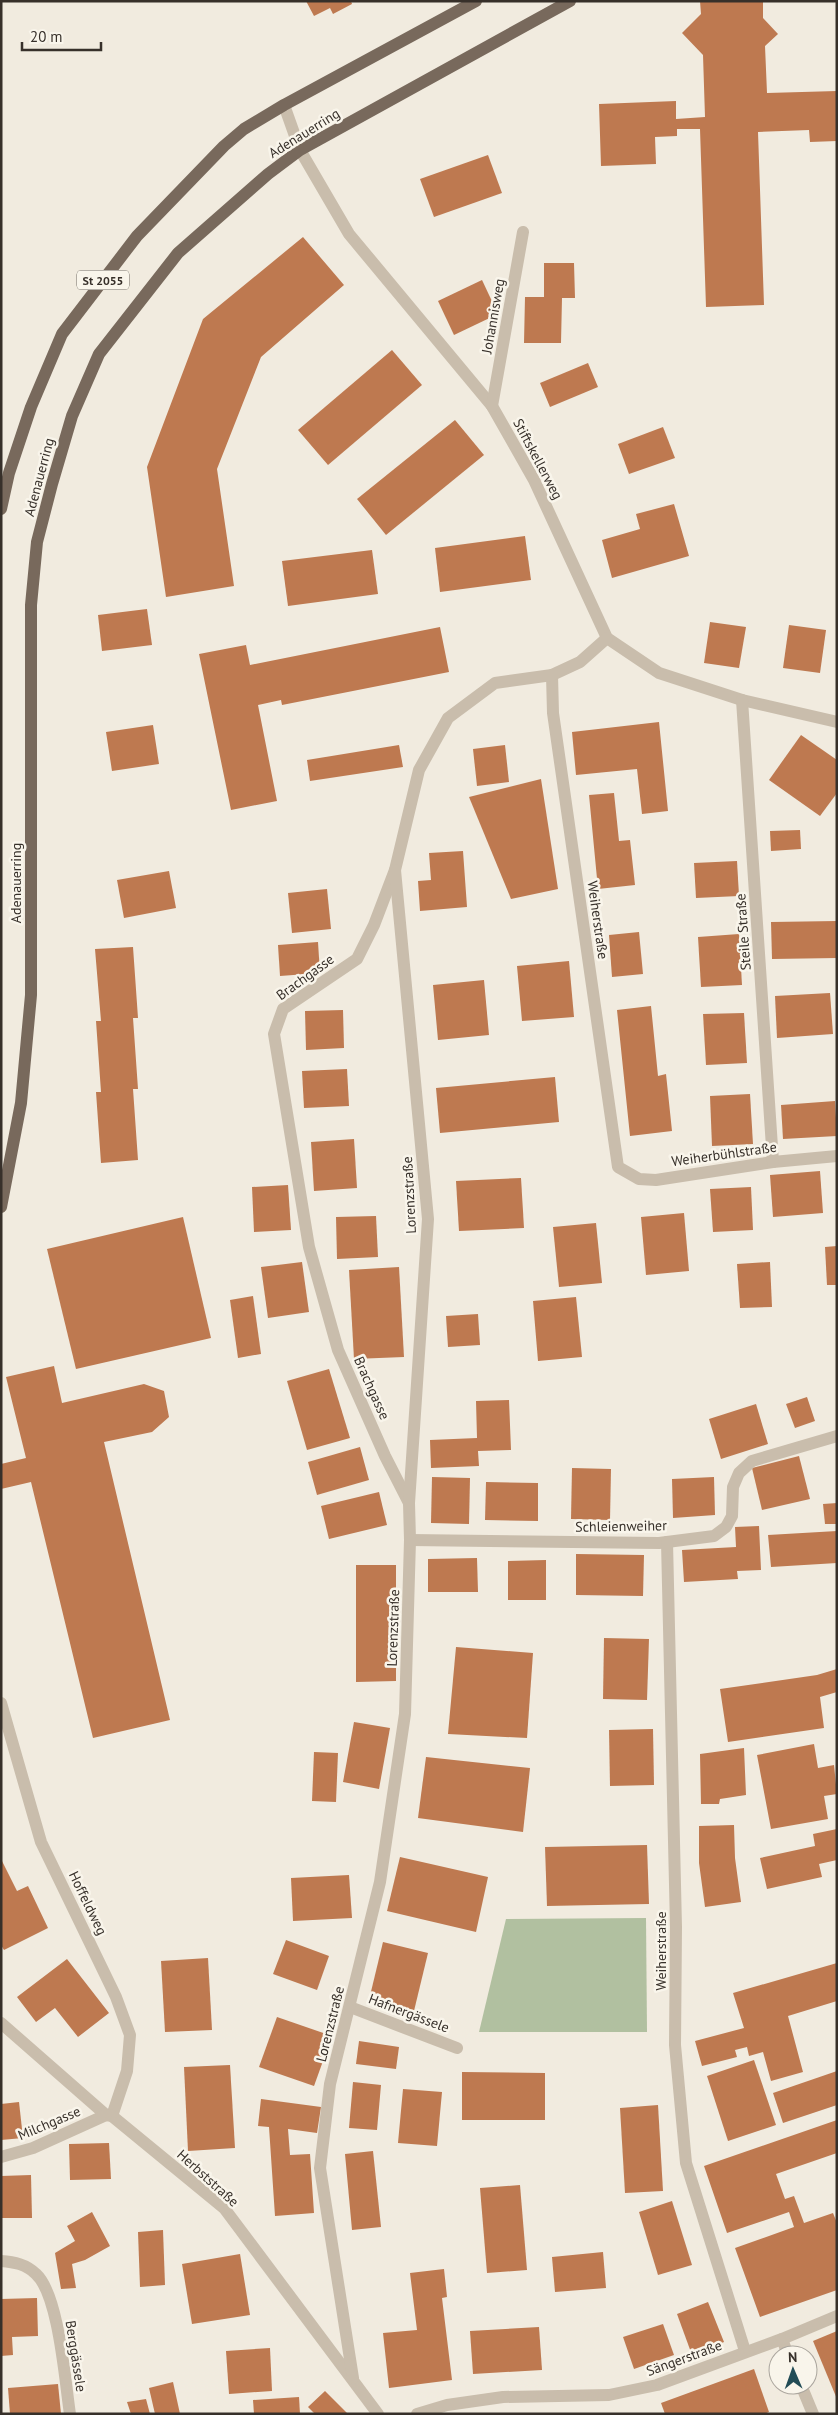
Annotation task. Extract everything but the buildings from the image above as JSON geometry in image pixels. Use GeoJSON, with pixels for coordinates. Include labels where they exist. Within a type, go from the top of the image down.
{"type":"FeatureCollection","features":[{"type":"Feature","properties":{"kind":"main road","name":"Adenauerring"},"geometry":{"type":"LineString","coordinates":[[1,509],[9,473],[31,407],[62,334],[137,236],[224,146],[244,129],[284,105],[476,1]]}},
{"type":"Feature","properties":{"kind":"main road","name":"Adenauerring"},"geometry":{"type":"LineString","coordinates":[[1,1207],[21,1103],[31,995],[31,605],[37,542],[72,416],[99,354],[178,253],[268,174],[300,150],[570,1]]}},
{"type":"Feature","properties":{"kind":"street","name":"Stiftskellerweg"},"geometry":{"type":"LineString","coordinates":[[284,105],[300,150],[350,234],[492,406],[534,480],[607,638]]}},
{"type":"Feature","properties":{"kind":"street","name":"Johannisweg"},"geometry":{"type":"LineString","coordinates":[[492,406],[523,232]]}},
{"type":"Feature","properties":{"kind":"street","name":"Brachgasse"},"geometry":{"type":"LineString","coordinates":[[409,1503],[385,1456],[338,1350],[309,1246],[274,1034],[283,1009],[357,959],[374,925],[395,870],[419,770],[448,718],[495,683],[552,675],[580,662],[607,638]]}},
{"type":"Feature","properties":{"kind":"street"},"geometry":{"type":"LineString","coordinates":[[607,638],[659,673],[742,700],[837,722]]}},
{"type":"Feature","properties":{"kind":"street","name":"Weiherstraße"},"geometry":{"type":"LineString","coordinates":[[552,675],[553,714],[618,1168]]}},
{"type":"Feature","properties":{"kind":"street","name":"Steile Straße"},"geometry":{"type":"LineString","coordinates":[[742,700],[773,1162]]}},
{"type":"Feature","properties":{"kind":"street","name":"Lorenzstraße"},"geometry":{"type":"LineString","coordinates":[[353,2378],[320,2168],[330,2084],[380,1882],[405,1714],[410,1540],[409,1503],[428,1219],[395,870]]}},
{"type":"Feature","properties":{"kind":"street","name":"Weiherbühlstraße"},"geometry":{"type":"LineString","coordinates":[[618,1168],[639,1179],[656,1180],[773,1162],[837,1156]]}},
{"type":"Feature","properties":{"kind":"street","name":"Schleienweiher"},"geometry":{"type":"LineString","coordinates":[[410,1540],[667,1542],[714,1536],[726,1527],[732,1516],[733,1487],[739,1473],[752,1461],[837,1436]]}},
{"type":"Feature","properties":{"kind":"street","name":"Weiherstraße"},"geometry":{"type":"LineString","coordinates":[[667,1542],[676,1927],[675,2045],[686,2163],[745,2351]]}},
{"type":"Feature","properties":{"kind":"street","name":"Hoffeldweg"},"geometry":{"type":"LineString","coordinates":[[1,1703],[41,1842],[116,1997],[130,2035],[127,2071],[109,2115]]}},
{"type":"Feature","properties":{"kind":"street","name":"Hafnergässele"},"geometry":{"type":"LineString","coordinates":[[350,2007],[457,2048]]}},
{"type":"Feature","properties":{"kind":"street","name":"Herbststraße"},"geometry":{"type":"LineString","coordinates":[[1,2023],[109,2115],[224,2208],[353,2378],[378,2414]]}},
{"type":"Feature","properties":{"kind":"street","name":"Milchgasse"},"geometry":{"type":"LineString","coordinates":[[1,2157],[34,2148],[109,2115]]}},
{"type":"Feature","properties":{"kind":"street","name":"Berggässele"},"geometry":{"type":"LineString","coordinates":[[1,2261],[18,2262],[37,2274],[52,2302],[70,2414]]}},
{"type":"Feature","properties":{"kind":"street","name":"Sängerstraße"},"geometry":{"type":"LineString","coordinates":[[417,2414],[447,2406],[503,2396],[609,2395],[657,2385],[745,2351],[782,2339],[837,2316]]}},
{"type":"Feature","properties":{"kind":"street"},"geometry":{"type":"LineString","coordinates":[[782,2339],[784,2345]]}},
{"type":"Feature","properties":{"kind":"street"},"geometry":{"type":"LineString","coordinates":[[805,2395],[813,2414]]}},
{"type":"Feature","properties":{"kind":"green space"},"geometry":{"type":"Polygon","coordinates":[[[646,1918],[647,2032],[479,2032],[506,1919],[646,1918]]]}}]}
